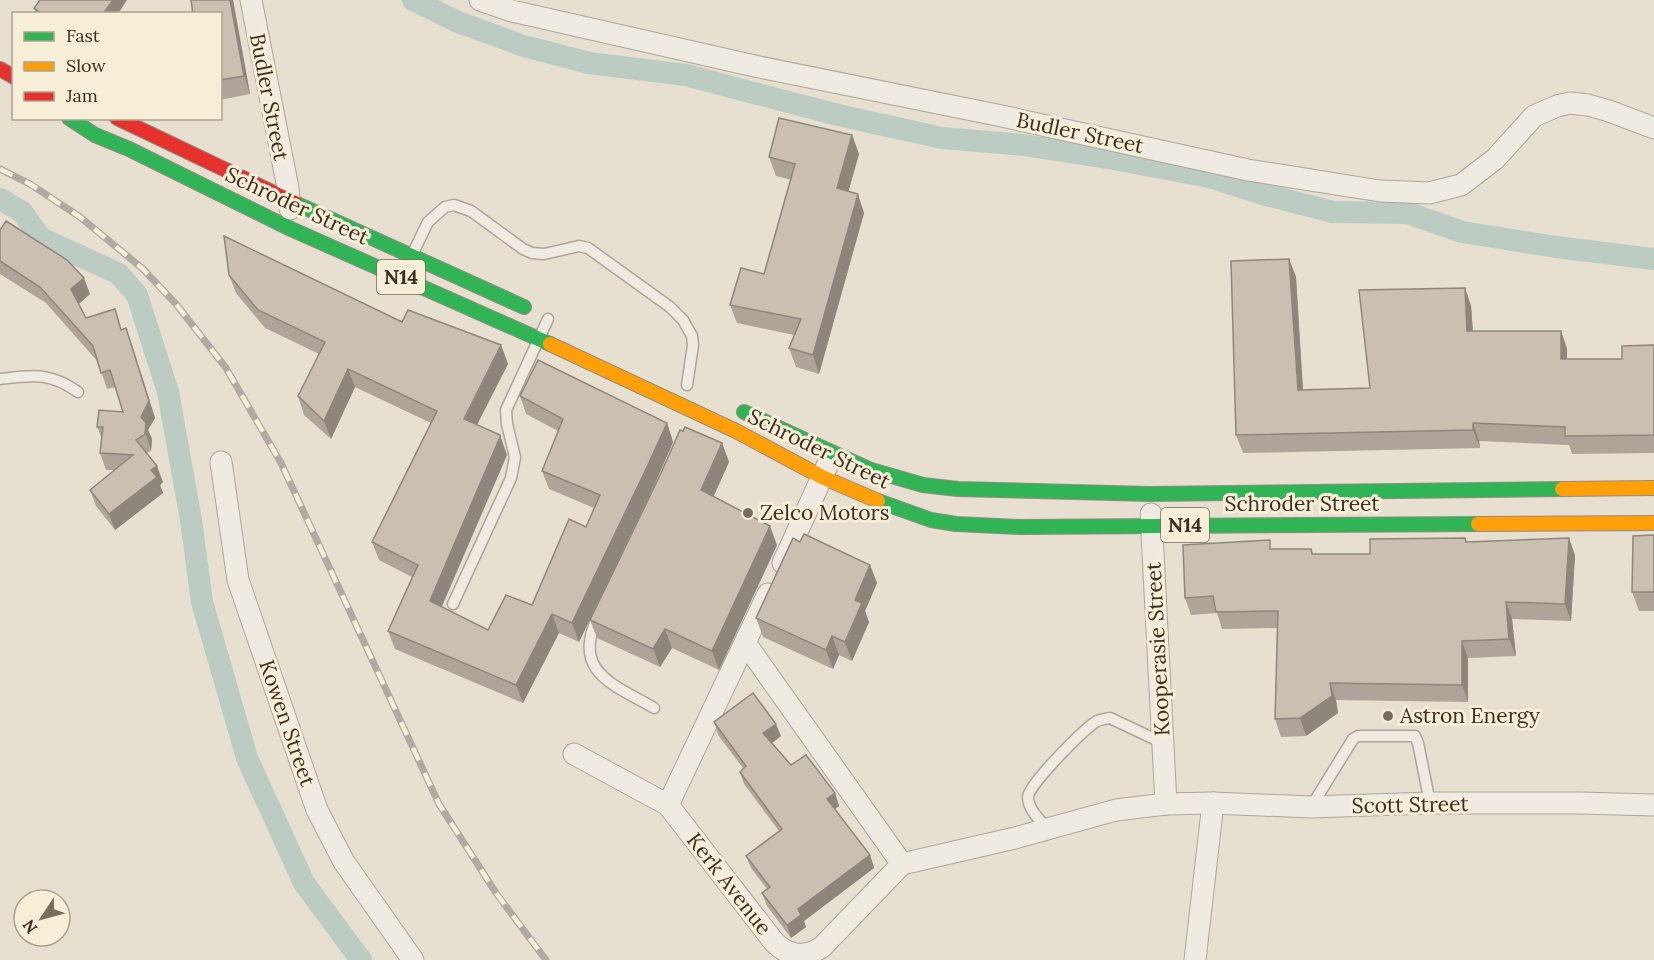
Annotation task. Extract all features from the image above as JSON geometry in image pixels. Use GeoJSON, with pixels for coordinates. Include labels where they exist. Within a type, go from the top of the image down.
{"type":"FeatureCollection","features":[{"type":"Feature","properties":{"kind":"highway","name":"Schroder Street"},"geometry":{"type":"LineString","coordinates":[[72,120],[95,135],[129,149],[291,229],[539,339],[692,417],[771,449],[858,494],[931,520],[956,524],[1020,527],[1654,523]]}},
{"type":"Feature","properties":{"kind":"highway","name":"Schroder Street"},"geometry":{"type":"LineString","coordinates":[[121,120],[289,201],[553,322]]}},
{"type":"Feature","properties":{"kind":"highway","name":"Schroder Street"},"geometry":{"type":"LineString","coordinates":[[728,404],[871,470],[923,485],[958,489],[1150,494],[1654,488]]}},
{"type":"Feature","properties":{"kind":"street","name":"Budler Street"},"geometry":{"type":"LineString","coordinates":[[251,0],[289,201],[291,229]]}},
{"type":"Feature","properties":{"kind":"street","name":"Budler Street"},"geometry":{"type":"LineString","coordinates":[[480,0],[512,11],[759,67],[997,115],[1248,170],[1380,191],[1429,194],[1461,185],[1495,159],[1534,116],[1570,103],[1609,111],[1654,128]]}},
{"type":"Feature","properties":{"kind":"street"},"geometry":{"type":"LineString","coordinates":[[668,805],[746,644],[833,454]]}},
{"type":"Feature","properties":{"kind":"street","name":"Kowen Street"},"geometry":{"type":"LineString","coordinates":[[221,462],[238,580],[317,810],[344,862],[413,960]]}},
{"type":"Feature","properties":{"kind":"street","name":"Kooperasie Street"},"geometry":{"type":"LineString","coordinates":[[1150,494],[1166,804]]}},
{"type":"Feature","properties":{"kind":"street"},"geometry":{"type":"LineString","coordinates":[[746,644],[902,864],[1015,838],[1116,810],[1166,804]]}},
{"type":"Feature","properties":{"kind":"street","name":"Kerk Avenue"},"geometry":{"type":"LineString","coordinates":[[574,754],[668,805],[774,942],[788,953],[806,954],[822,947],[902,864]]}},
{"type":"Feature","properties":{"kind":"street","name":"Scott Street"},"geometry":{"type":"LineString","coordinates":[[1166,804],[1213,803],[1311,807],[1579,802],[1654,805]]}},
{"type":"Feature","properties":{"kind":"street"},"geometry":{"type":"LineString","coordinates":[[1195,960],[1213,803]]}},
{"type":"Feature","properties":{"kind":"lane"},"geometry":{"type":"LineString","coordinates":[[412,256],[428,222],[445,207],[454,205],[471,211],[523,249],[532,253],[562,251],[579,246],[588,248],[670,307],[683,320],[692,336],[693,345],[686,385]]}},
{"type":"Feature","properties":{"kind":"lane"},"geometry":{"type":"LineString","coordinates":[[453,604],[511,478],[515,457],[506,410],[539,339],[553,322]]}},
{"type":"Feature","properties":{"kind":"lane"},"geometry":{"type":"LineString","coordinates":[[0,379],[44,376],[56,378],[78,392]]}},
{"type":"Feature","properties":{"kind":"lane"},"geometry":{"type":"LineString","coordinates":[[604,605],[589,637],[588,648],[594,666],[614,685],[654,708]]}},
{"type":"Feature","properties":{"kind":"lane"},"geometry":{"type":"LineString","coordinates":[[1048,828],[1040,821],[1029,802],[1030,789],[1095,722],[1110,718],[1162,743]]}},
{"type":"Feature","properties":{"kind":"lane"},"geometry":{"type":"LineString","coordinates":[[1311,807],[1353,739],[1358,736],[1415,736],[1430,803]]}},
{"type":"Feature","properties":{"kind":"building"},"geometry":{"type":"Polygon","coordinates":[[[40,0],[113,0],[104,12],[39,12],[34,8],[40,0]]]}},
{"type":"Feature","properties":{"kind":"building"},"geometry":{"type":"Polygon","coordinates":[[[191,0],[230,0],[244,76],[222,80],[222,12],[193,12],[191,0]]]}},
{"type":"Feature","properties":{"kind":"building"},"geometry":{"type":"Polygon","coordinates":[[[779,118],[852,135],[837,188],[858,194],[813,355],[789,348],[801,319],[730,305],[741,268],[764,274],[795,164],[769,157],[779,118]]]}},
{"type":"Feature","properties":{"kind":"building"},"geometry":{"type":"Polygon","coordinates":[[[6,221],[67,260],[84,278],[71,289],[86,318],[115,309],[121,330],[126,328],[149,401],[141,417],[146,423],[145,434],[136,440],[157,466],[151,470],[157,477],[109,514],[90,490],[133,455],[100,453],[103,427],[97,427],[99,410],[123,412],[110,370],[101,373],[93,346],[40,287],[0,261],[0,230],[6,221]]]}},
{"type":"Feature","properties":{"kind":"building"},"geometry":{"type":"Polygon","coordinates":[[[224,236],[402,322],[408,310],[501,345],[464,419],[500,437],[430,601],[488,630],[506,595],[532,605],[569,519],[586,527],[600,495],[542,471],[563,419],[520,396],[538,360],[667,423],[572,623],[552,614],[516,685],[388,631],[418,565],[372,542],[437,411],[348,369],[324,421],[298,396],[325,342],[258,310],[229,275],[224,236]]]}},
{"type":"Feature","properties":{"kind":"building"},"geometry":{"type":"Polygon","coordinates":[[[1289,259],[1298,390],[1370,388],[1359,290],[1465,288],[1467,331],[1561,331],[1561,359],[1622,359],[1622,346],[1654,345],[1654,435],[1565,436],[1565,427],[1473,423],[1473,430],[1236,435],[1231,261],[1289,259]]]}},
{"type":"Feature","properties":{"kind":"building"},"geometry":{"type":"Polygon","coordinates":[[[685,427],[722,443],[701,490],[770,526],[712,651],[665,629],[653,649],[590,620],[680,430],[683,431],[685,427]]]}},
{"type":"Feature","properties":{"kind":"building"},"geometry":{"type":"Polygon","coordinates":[[[804,534],[870,565],[855,600],[862,603],[845,642],[832,636],[826,650],[756,618],[793,538],[800,542],[804,534]]]}},
{"type":"Feature","properties":{"kind":"building"},"geometry":{"type":"Polygon","coordinates":[[[1654,535],[1654,592],[1632,592],[1633,536],[1654,535]]]}},
{"type":"Feature","properties":{"kind":"building"},"geometry":{"type":"Polygon","coordinates":[[[1465,538],[1466,542],[1569,538],[1565,604],[1506,602],[1509,639],[1462,641],[1462,685],[1330,683],[1332,696],[1300,718],[1275,719],[1278,611],[1216,612],[1213,596],[1185,598],[1183,545],[1270,540],[1270,549],[1311,549],[1312,554],[1370,554],[1370,539],[1465,538]]]}},
{"type":"Feature","properties":{"kind":"building"},"geometry":{"type":"Polygon","coordinates":[[[753,693],[776,724],[763,733],[791,765],[806,755],[835,793],[827,799],[870,855],[798,909],[801,915],[787,925],[762,893],[770,887],[746,856],[782,829],[740,772],[746,766],[714,722],[753,693]]]}},
{"type":"Feature","properties":{"kind":"waterway"},"geometry":{"type":"LineString","coordinates":[[413,0],[458,22],[524,46],[589,63],[686,75],[838,115],[942,138],[1023,145],[1114,159],[1209,177],[1333,212],[1408,213],[1462,232],[1654,259]]}},
{"type":"Feature","properties":{"kind":"waterway"},"geometry":{"type":"LineString","coordinates":[[0,199],[22,212],[41,238],[119,274],[137,295],[168,392],[191,520],[202,602],[247,758],[304,883],[361,960]]}},
{"type":"Feature","properties":{"kind":"railway"},"geometry":{"type":"LineString","coordinates":[[0,169],[30,184],[80,217],[143,269],[176,304],[226,368],[281,463],[439,804],[496,893],[546,960]]}},
{"type":"Feature","properties":{"kind":"traffic: fast"},"geometry":{"type":"LineString","coordinates":[[72,120],[95,135],[129,149],[291,229],[550,344]]}},
{"type":"Feature","properties":{"kind":"traffic: fast"},"geometry":{"type":"LineString","coordinates":[[295,203],[524,307]]}},
{"type":"Feature","properties":{"kind":"traffic: fast"},"geometry":{"type":"LineString","coordinates":[[744,412],[871,470],[923,485],[958,489],[1150,494],[1562,489]]}},
{"type":"Feature","properties":{"kind":"traffic: fast"},"geometry":{"type":"LineString","coordinates":[[878,501],[931,520],[956,524],[1020,527],[1478,524]]}},
{"type":"Feature","properties":{"kind":"traffic: slow"},"geometry":{"type":"LineString","coordinates":[[550,344],[736,431],[822,477],[878,501]]}},
{"type":"Feature","properties":{"kind":"traffic: slow"},"geometry":{"type":"LineString","coordinates":[[1562,489],[1654,488]]}},
{"type":"Feature","properties":{"kind":"traffic: slow"},"geometry":{"type":"LineString","coordinates":[[1478,524],[1654,523]]}},
{"type":"Feature","properties":{"kind":"traffic: jam"},"geometry":{"type":"LineString","coordinates":[[0,69],[12,76]]}},
{"type":"Feature","properties":{"kind":"traffic: jam"},"geometry":{"type":"LineString","coordinates":[[121,120],[295,203]]}},
{"type":"Feature","properties":{"kind":"place","name":"Zelco Motors"},"geometry":{"type":"Point","coordinates":[748,513]}},
{"type":"Feature","properties":{"kind":"place","name":"Astron Energy"},"geometry":{"type":"Point","coordinates":[1388,716]}}]}
